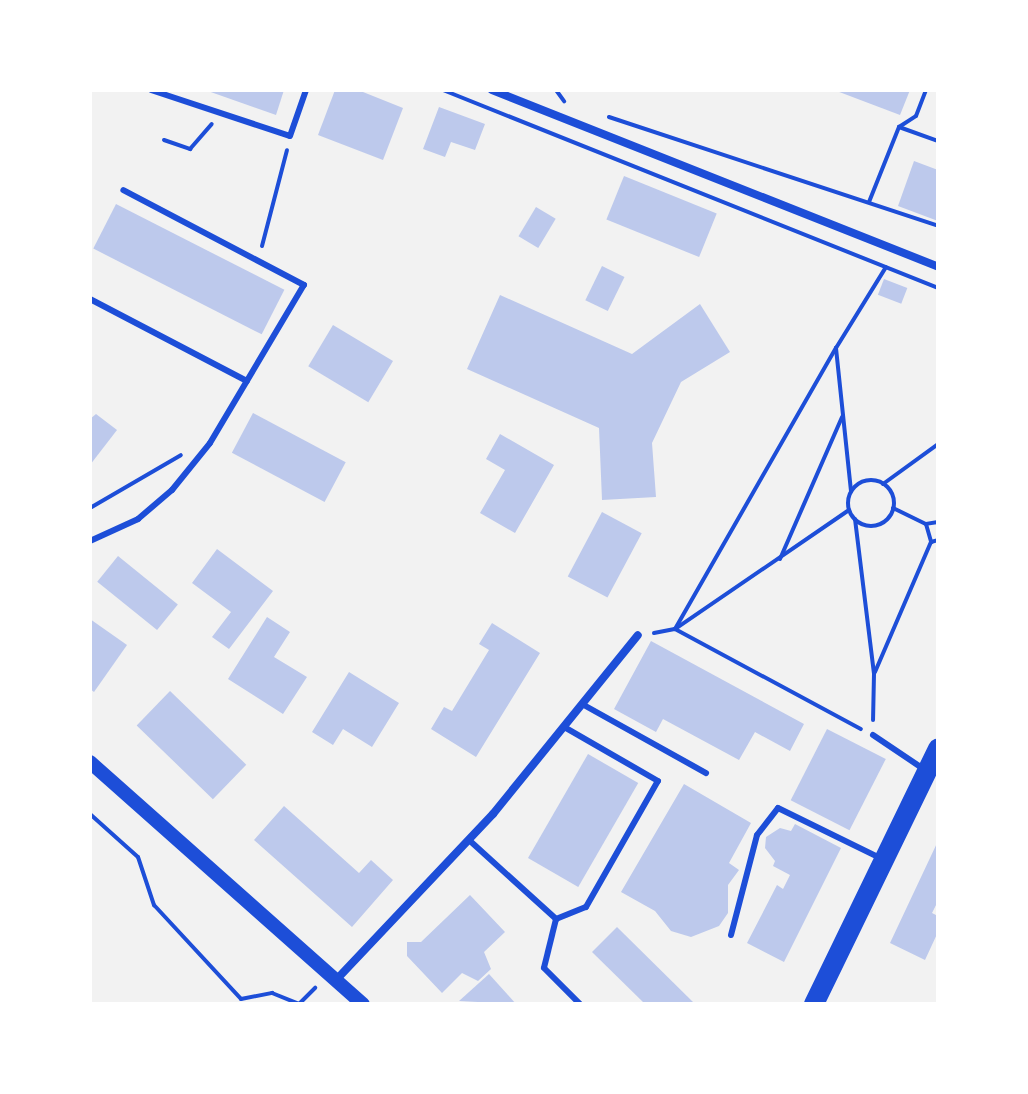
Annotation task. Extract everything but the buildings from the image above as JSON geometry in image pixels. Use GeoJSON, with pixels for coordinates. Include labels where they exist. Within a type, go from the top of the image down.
{"type":"FeatureCollection","features":[{"type":"Feature","properties":{"kind":"main road"},"geometry":{"type":"LineString","coordinates":[[819,1000],[933,774],[938,749]]}},
{"type":"Feature","properties":{"kind":"street"},"geometry":{"type":"LineString","coordinates":[[492,90],[938,267]]}},
{"type":"Feature","properties":{"kind":"street"},"geometry":{"type":"LineString","coordinates":[[337,979],[469,840],[638,635]]}},
{"type":"Feature","properties":{"kind":"street"},"geometry":{"type":"LineString","coordinates":[[90,762],[363,1004]]}},
{"type":"Feature","properties":{"kind":"lane"},"geometry":{"type":"LineString","coordinates":[[151,90],[290,136],[306,90]]}},
{"type":"Feature","properties":{"kind":"lane"},"geometry":{"type":"LineString","coordinates":[[90,541],[138,519],[172,490],[210,443],[304,285],[123,190]]}},
{"type":"Feature","properties":{"kind":"lane"},"geometry":{"type":"LineString","coordinates":[[90,299],[247,381]]}},
{"type":"Feature","properties":{"kind":"lane"},"geometry":{"type":"LineString","coordinates":[[582,704],[706,773]]}},
{"type":"Feature","properties":{"kind":"lane"},"geometry":{"type":"LineString","coordinates":[[556,919],[586,907],[658,781],[564,727]]}},
{"type":"Feature","properties":{"kind":"lane"},"geometry":{"type":"LineString","coordinates":[[873,735],[933,774]]}},
{"type":"Feature","properties":{"kind":"lane"},"geometry":{"type":"LineString","coordinates":[[731,935],[757,835],[778,808],[887,861]]}},
{"type":"Feature","properties":{"kind":"lane"},"geometry":{"type":"LineString","coordinates":[[469,840],[556,919]]}},
{"type":"Feature","properties":{"kind":"lane"},"geometry":{"type":"LineString","coordinates":[[556,919],[544,968],[580,1004]]}},
{"type":"Feature","properties":{"kind":"path"},"geometry":{"type":"LineString","coordinates":[[443,90],[938,288]]}},
{"type":"Feature","properties":{"kind":"path"},"geometry":{"type":"LineString","coordinates":[[556,90],[565,102]]}},
{"type":"Feature","properties":{"kind":"path"},"geometry":{"type":"LineString","coordinates":[[869,202],[899,127],[916,116],[926,90]]}},
{"type":"Feature","properties":{"kind":"path"},"geometry":{"type":"LineString","coordinates":[[545,94],[580,107]]}},
{"type":"Feature","properties":{"kind":"path"},"geometry":{"type":"LineString","coordinates":[[595,112],[938,226]]}},
{"type":"Feature","properties":{"kind":"path"},"geometry":{"type":"LineString","coordinates":[[164,140],[190,149],[221,113]]}},
{"type":"Feature","properties":{"kind":"path"},"geometry":{"type":"LineString","coordinates":[[899,127],[938,141]]}},
{"type":"Feature","properties":{"kind":"path"},"geometry":{"type":"LineString","coordinates":[[258,261],[290,136]]}},
{"type":"Feature","properties":{"kind":"path"},"geometry":{"type":"LineString","coordinates":[[675,629],[836,348],[886,267]]}},
{"type":"Feature","properties":{"kind":"path"},"geometry":{"type":"LineString","coordinates":[[675,629],[873,735],[874,674],[855,519],[849,510],[851,491],[836,348]]}},
{"type":"Feature","properties":{"kind":"path"},"geometry":{"type":"LineString","coordinates":[[779,561],[843,415]]}},
{"type":"Feature","properties":{"kind":"path"},"geometry":{"type":"LineString","coordinates":[[90,508],[162,463],[210,443]]}},
{"type":"Feature","properties":{"kind":"path"},"geometry":{"type":"LineString","coordinates":[[883,484],[938,444]]}},
{"type":"Feature","properties":{"kind":"path"},"geometry":{"type":"LineString","coordinates":[[851,491],[867,481],[883,484],[892,495],[893,508],[876,525],[855,519]]}},
{"type":"Feature","properties":{"kind":"path"},"geometry":{"type":"LineString","coordinates":[[893,508],[926,524],[938,522]]}},
{"type":"Feature","properties":{"kind":"path"},"geometry":{"type":"LineString","coordinates":[[638,635],[675,629],[779,561],[849,510]]}},
{"type":"Feature","properties":{"kind":"path"},"geometry":{"type":"LineString","coordinates":[[874,674],[931,542],[926,524]]}},
{"type":"Feature","properties":{"kind":"path"},"geometry":{"type":"LineString","coordinates":[[931,542],[938,540]]}},
{"type":"Feature","properties":{"kind":"path"},"geometry":{"type":"LineString","coordinates":[[90,814],[138,857],[154,905],[241,999],[272,993],[299,1004],[315,988]]}}]}
